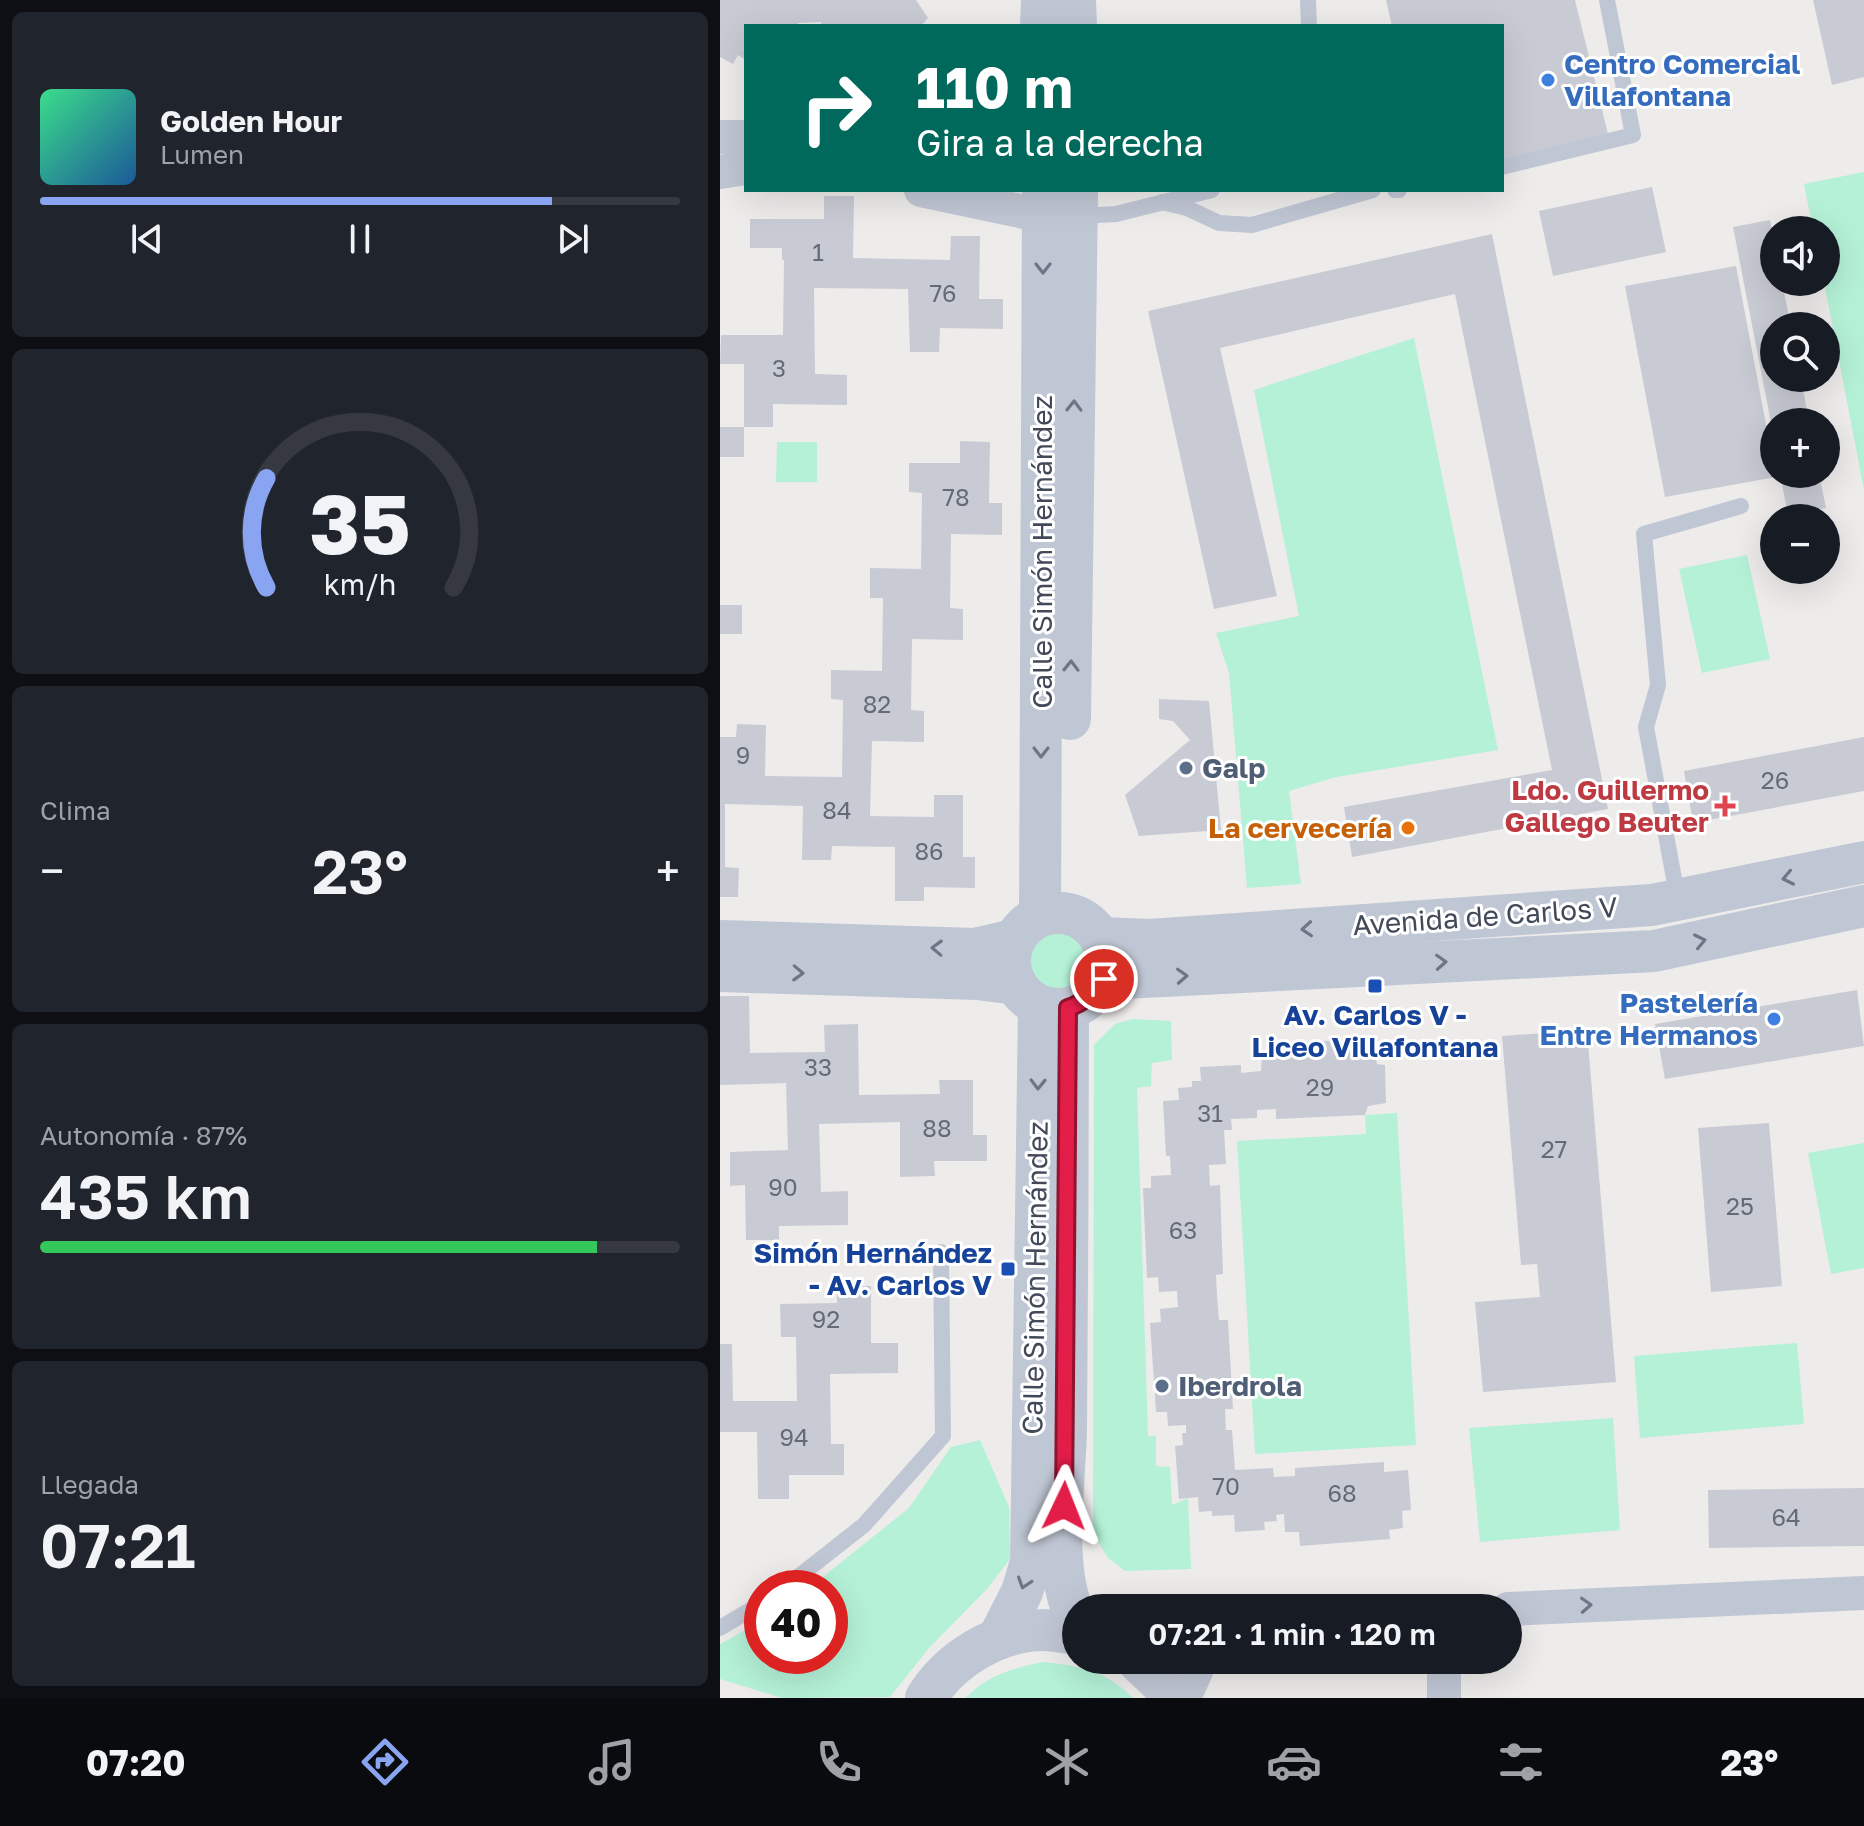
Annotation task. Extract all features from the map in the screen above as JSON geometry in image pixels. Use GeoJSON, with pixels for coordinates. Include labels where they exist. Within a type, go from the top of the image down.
{"type":"FeatureCollection","features":[{"type":"Feature","properties":{"kind":"street"},"geometry":{"type":"LineString","coordinates":[[1041,24],[1042,0]]}},
{"type":"Feature","properties":{"kind":"street"},"geometry":{"type":"LineString","coordinates":[[1075,0],[1076,24]]}},
{"type":"Feature","properties":{"kind":"street"},"geometry":{"type":"LineString","coordinates":[[720,137],[744,137]]}},
{"type":"Feature","properties":{"kind":"street"},"geometry":{"type":"LineString","coordinates":[[720,172],[744,168]]}},
{"type":"Feature","properties":{"kind":"street"},"geometry":{"type":"LineString","coordinates":[[942,192],[1060,203]]}},
{"type":"Feature","properties":{"kind":"street","name":"Calle Simón Hernández"},"geometry":{"type":"LineString","coordinates":[[1040,922],[1060,203]]}},
{"type":"Feature","properties":{"kind":"street","name":"Avenida de Carlos V"},"geometry":{"type":"LineString","coordinates":[[1101,938],[1149,940],[1678,902],[1864,862]]}},
{"type":"Feature","properties":{"kind":"street","name":"Avenida de Carlos V"},"geometry":{"type":"LineString","coordinates":[[1104,979],[1654,951],[1864,906]]}},
{"type":"Feature","properties":{"kind":"street"},"geometry":{"type":"LineString","coordinates":[[720,941],[975,949],[1040,922],[1081,917],[1093,926],[1101,938],[1107,958],[1104,979],[1096,992],[1083,1002],[1041,1000],[977,979],[720,971]]}},
{"type":"Feature","properties":{"kind":"street"},"geometry":{"type":"LineString","coordinates":[[1040,922],[1009,962],[1041,1000]]}},
{"type":"Feature","properties":{"kind":"street","name":"Calle Simón Hernández"},"geometry":{"type":"LineString","coordinates":[[1041,1000],[1065,1478],[1061,1563],[1067,1594]]}},
{"type":"Feature","properties":{"kind":"street","name":"Calle Simón Hernández"},"geometry":{"type":"LineString","coordinates":[[998,1639],[1022,1592],[1031,1562],[1041,1000]]}},
{"type":"Feature","properties":{"kind":"street"},"geometry":{"type":"LineString","coordinates":[[1522,1608],[1864,1593]]}},
{"type":"Feature","properties":{"kind":"street"},"geometry":{"type":"LineString","coordinates":[[926,1698],[935,1684],[963,1657],[998,1639],[1041,1630],[1062,1632]]}},
{"type":"Feature","properties":{"kind":"street"},"geometry":{"type":"LineString","coordinates":[[1152,1674],[1172,1698]]}},
{"type":"Feature","properties":{"kind":"street"},"geometry":{"type":"LineString","coordinates":[[1184,1698],[1195,1674]]}},
{"type":"Feature","properties":{"kind":"street"},"geometry":{"type":"LineString","coordinates":[[1444,1674],[1444,1698]]}},
{"type":"Feature","properties":{"kind":"lane"},"geometry":{"type":"LineString","coordinates":[[1308,0],[1309,24]]}},
{"type":"Feature","properties":{"kind":"lane"},"geometry":{"type":"LineString","coordinates":[[1504,167],[1633,135],[1607,0]]}},
{"type":"Feature","properties":{"kind":"lane"},"geometry":{"type":"LineString","coordinates":[[1060,203],[1116,214],[1204,192]]}},
{"type":"Feature","properties":{"kind":"lane"},"geometry":{"type":"LineString","coordinates":[[1162,202],[1187,208],[1219,223],[1252,225],[1366,192]]}},
{"type":"Feature","properties":{"kind":"lane"},"geometry":{"type":"LineString","coordinates":[[1678,902],[1646,727],[1658,685],[1644,534],[1741,506]]}},
{"type":"Feature","properties":{"kind":"lane"},"geometry":{"type":"LineString","coordinates":[[807,1570],[864,1525],[943,1436],[941,1252]]}},
{"type":"Feature","properties":{"kind":"lane"},"geometry":{"type":"LineString","coordinates":[[720,1628],[744,1614]]}},
{"type":"Feature","properties":{"kind":"green space"},"geometry":{"type":"Polygon","coordinates":[[[1864,172],[1864,490],[1840,365],[1840,312],[1830,312],[1827,296],[1840,296],[1840,216],[1810,216],[1804,184],[1864,172]]]}},
{"type":"Feature","properties":{"kind":"green space"},"geometry":{"type":"Polygon","coordinates":[[[1414,338],[1498,750],[1336,777],[1289,791],[1301,884],[1247,888],[1229,673],[1216,633],[1299,616],[1254,390],[1414,338]]]}},
{"type":"Feature","properties":{"kind":"green space"},"geometry":{"type":"Polygon","coordinates":[[[777,442],[817,442],[817,482],[776,482],[777,442]]]}},
{"type":"Feature","properties":{"kind":"green space"},"geometry":{"type":"Polygon","coordinates":[[[1747,555],[1770,659],[1702,673],[1679,569],[1747,555]]]}},
{"type":"Feature","properties":{"kind":"green space"},"geometry":{"type":"Polygon","coordinates":[[[1058,930],[1069,932],[1079,939],[1086,949],[1086,971],[1079,981],[1069,988],[1058,990],[1047,988],[1037,981],[1030,971],[1028,960],[1030,949],[1037,939],[1047,932],[1058,930]]]}},
{"type":"Feature","properties":{"kind":"green space"},"geometry":{"type":"Polygon","coordinates":[[[1133,1019],[1171,1021],[1172,1060],[1152,1063],[1151,1086],[1137,1088],[1148,1436],[1156,1436],[1156,1466],[1170,1467],[1172,1505],[1188,1498],[1191,1569],[1125,1571],[1107,1557],[1093,1532],[1094,1045],[1115,1024],[1133,1019]]]}},
{"type":"Feature","properties":{"kind":"green space"},"geometry":{"type":"Polygon","coordinates":[[[1397,1113],[1416,1445],[1255,1454],[1237,1141],[1366,1134],[1365,1115],[1397,1113]]]}},
{"type":"Feature","properties":{"kind":"green space"},"geometry":{"type":"Polygon","coordinates":[[[1864,1143],[1864,1268],[1831,1274],[1808,1153],[1864,1143]]]}},
{"type":"Feature","properties":{"kind":"green space"},"geometry":{"type":"Polygon","coordinates":[[[1797,1343],[1804,1424],[1640,1438],[1634,1356],[1797,1343]]]}},
{"type":"Feature","properties":{"kind":"green space"},"geometry":{"type":"Polygon","coordinates":[[[1613,1418],[1620,1530],[1480,1542],[1469,1428],[1613,1418]]]}},
{"type":"Feature","properties":{"kind":"green space"},"geometry":{"type":"Polygon","coordinates":[[[980,1440],[1009,1507],[1010,1559],[987,1589],[929,1648],[890,1697],[782,1698],[720,1679],[720,1644],[744,1631],[744,1674],[848,1674],[848,1570],[832,1570],[909,1508],[951,1447],[980,1440]]]}},
{"type":"Feature","properties":{"kind":"green space"},"geometry":{"type":"Polygon","coordinates":[[[1043,1662],[1062,1665],[1062,1674],[1099,1674],[1133,1698],[966,1698],[982,1684],[1011,1670],[1043,1662]]]}},
{"type":"Feature","properties":{"kind":"building"},"geometry":{"type":"Polygon","coordinates":[[[720,0],[916,0],[928,18],[923,24],[744,24],[744,59],[738,55],[733,64],[720,57],[720,0]]]}},
{"type":"Feature","properties":{"kind":"building","name":"Centro Comercial Villafontana"},"geometry":{"type":"Polygon","coordinates":[[[1386,0],[1575,0],[1608,134],[1504,159],[1504,24],[1392,24],[1386,0]]]}},
{"type":"Feature","properties":{"kind":"building"},"geometry":{"type":"Polygon","coordinates":[[[1813,0],[1864,0],[1864,77],[1832,85],[1813,0]]]}},
{"type":"Feature","properties":{"kind":"building"},"geometry":{"type":"Polygon","coordinates":[[[1652,187],[1666,252],[1553,276],[1539,211],[1652,187]]]}},
{"type":"Feature","properties":{"kind":"building"},"geometry":{"type":"Polygon","coordinates":[[[824,196],[854,196],[853,258],[950,260],[951,236],[980,236],[979,299],[1003,299],[1003,329],[940,328],[939,352],[910,352],[908,289],[814,288],[815,374],[847,375],[847,405],[773,404],[773,427],[744,427],[744,364],[720,364],[721,335],[783,335],[782,248],[750,248],[750,219],[824,219],[824,196]]]}},
{"type":"Feature","properties":{"kind":"building"},"geometry":{"type":"Polygon","coordinates":[[[1760,222],[1760,296],[1785,296],[1788,312],[1760,312],[1760,366],[1733,227],[1760,222]]]}},
{"type":"Feature","properties":{"kind":"building"},"geometry":{"type":"Polygon","coordinates":[[[1492,234],[1608,809],[1352,857],[1344,807],[1552,770],[1455,294],[1220,348],[1277,596],[1214,609],[1148,311],[1492,234]]]}},
{"type":"Feature","properties":{"kind":"building"},"geometry":{"type":"Polygon","coordinates":[[[1736,266],[1763,408],[1760,408],[1760,480],[1665,497],[1625,286],[1736,266]]]}},
{"type":"Feature","properties":{"kind":"building"},"geometry":{"type":"Polygon","coordinates":[[[1765,392],[1804,392],[1806,408],[1768,408],[1765,392]]]}},
{"type":"Feature","properties":{"kind":"building"},"geometry":{"type":"Polygon","coordinates":[[[720,427],[744,427],[744,457],[720,457],[720,427]]]}},
{"type":"Feature","properties":{"kind":"building"},"geometry":{"type":"Polygon","coordinates":[[[960,441],[990,442],[989,503],[1002,503],[1002,535],[951,534],[950,608],[963,609],[963,640],[912,639],[911,710],[924,711],[924,742],[872,741],[870,816],[934,817],[934,795],[963,795],[963,857],[975,857],[975,888],[924,887],[924,901],[895,901],[895,847],[832,846],[831,860],[802,860],[803,806],[725,804],[725,867],[739,868],[738,897],[720,897],[720,737],[736,737],[737,724],[766,725],[765,776],[842,777],[843,700],[831,699],[831,670],[882,671],[883,598],[870,598],[870,568],[921,569],[922,493],[909,492],[909,463],[960,463],[960,441]]]}},
{"type":"Feature","properties":{"kind":"building"},"geometry":{"type":"Polygon","coordinates":[[[1783,488],[1822,488],[1825,504],[1786,504],[1783,488]]]}},
{"type":"Feature","properties":{"kind":"building"},"geometry":{"type":"Polygon","coordinates":[[[720,605],[742,605],[742,634],[720,634],[720,605]]]}},
{"type":"Feature","properties":{"kind":"building","name":"Galp"},"geometry":{"type":"Polygon","coordinates":[[[1159,699],[1209,701],[1221,830],[1139,836],[1125,795],[1190,740],[1173,721],[1159,719],[1159,699]]]}},
{"type":"Feature","properties":{"kind":"building"},"geometry":{"type":"Polygon","coordinates":[[[1864,737],[1864,791],[1693,823],[1684,771],[1864,737]]]}},
{"type":"Feature","properties":{"kind":"building"},"geometry":{"type":"Polygon","coordinates":[[[1857,990],[1864,1046],[1665,1079],[1655,1024],[1857,990]]]}},
{"type":"Feature","properties":{"kind":"building"},"geometry":{"type":"Polygon","coordinates":[[[720,996],[749,996],[750,1053],[825,1052],[824,1025],[858,1024],[859,1095],[940,1094],[939,1080],[973,1080],[973,1135],[987,1135],[987,1161],[934,1161],[935,1176],[900,1177],[900,1122],[819,1124],[821,1192],[848,1191],[848,1225],[779,1226],[779,1240],[746,1240],[745,1185],[730,1186],[730,1152],[788,1150],[786,1083],[720,1085],[720,996]]]}},
{"type":"Feature","properties":{"kind":"building"},"geometry":{"type":"Polygon","coordinates":[[[1587,1030],[1616,1382],[1483,1392],[1475,1302],[1540,1297],[1537,1264],[1521,1265],[1502,1036],[1587,1030]]]}},
{"type":"Feature","properties":{"kind":"building"},"geometry":{"type":"Polygon","coordinates":[[[1364,1040],[1364,1047],[1374,1046],[1377,1064],[1385,1065],[1386,1103],[1368,1106],[1365,1115],[1276,1119],[1276,1109],[1257,1110],[1257,1118],[1231,1119],[1232,1130],[1224,1130],[1226,1164],[1209,1165],[1210,1186],[1220,1185],[1223,1274],[1216,1275],[1217,1296],[1219,1320],[1228,1320],[1233,1409],[1225,1409],[1226,1430],[1232,1430],[1235,1470],[1273,1468],[1274,1477],[1295,1476],[1295,1468],[1384,1462],[1384,1472],[1408,1470],[1411,1510],[1402,1511],[1403,1528],[1389,1530],[1390,1539],[1300,1546],[1299,1532],[1285,1532],[1284,1514],[1276,1515],[1277,1521],[1264,1522],[1265,1530],[1235,1532],[1234,1515],[1212,1516],[1212,1511],[1199,1512],[1198,1497],[1179,1499],[1175,1446],[1183,1445],[1182,1433],[1186,1433],[1186,1425],[1168,1426],[1167,1412],[1156,1412],[1150,1323],[1161,1322],[1160,1309],[1178,1307],[1177,1291],[1159,1292],[1158,1277],[1147,1278],[1143,1188],[1151,1188],[1151,1176],[1171,1175],[1170,1156],[1166,1156],[1163,1101],[1179,1100],[1178,1088],[1192,1087],[1192,1081],[1201,1081],[1200,1067],[1241,1065],[1241,1073],[1261,1071],[1262,1053],[1272,1052],[1273,1042],[1364,1040]]]}},
{"type":"Feature","properties":{"kind":"building"},"geometry":{"type":"Polygon","coordinates":[[[1769,1123],[1782,1286],[1711,1292],[1698,1128],[1769,1123]]]}},
{"type":"Feature","properties":{"kind":"building"},"geometry":{"type":"Polygon","coordinates":[[[837,1286],[871,1286],[871,1343],[898,1343],[898,1373],[830,1374],[831,1444],[844,1444],[844,1475],[789,1475],[789,1499],[758,1499],[757,1432],[720,1432],[720,1344],[732,1344],[733,1401],[797,1401],[796,1337],[781,1337],[780,1304],[837,1303],[837,1286]]]}},
{"type":"Feature","properties":{"kind":"building"},"geometry":{"type":"Polygon","coordinates":[[[1864,1488],[1864,1546],[1709,1548],[1708,1490],[1864,1488]]]}},
{"type":"Feature","properties":{"kind":"place","name":"Centro Comercial Villafontana"},"geometry":{"type":"Point","coordinates":[1548,80]}},
{"type":"Feature","properties":{"kind":"place","name":"Galp"},"geometry":{"type":"Point","coordinates":[1186,768]}},
{"type":"Feature","properties":{"kind":"place","name":"Ldo. Guillermo Gallego Beuter"},"geometry":{"type":"Point","coordinates":[1725,806]}},
{"type":"Feature","properties":{"kind":"place","name":"La cervecería"},"geometry":{"type":"Point","coordinates":[1408,828]}},
{"type":"Feature","properties":{"kind":"place","name":"Av. Carlos V - Liceo Villafontana"},"geometry":{"type":"Point","coordinates":[1375,986]}},
{"type":"Feature","properties":{"kind":"place","name":"Pastelería Entre Hermanos"},"geometry":{"type":"Point","coordinates":[1774,1019]}},
{"type":"Feature","properties":{"kind":"place","name":"Simón Hernández - Av. Carlos V"},"geometry":{"type":"Point","coordinates":[1008,1269]}},
{"type":"Feature","properties":{"kind":"place","name":"Iberdrola"},"geometry":{"type":"Point","coordinates":[1162,1386]}},
{"type":"Feature","properties":{"kind":"route"},"geometry":{"type":"LineString","coordinates":[[1064,1506],[1068,1008],[1096,992],[1104,979]]}}]}
